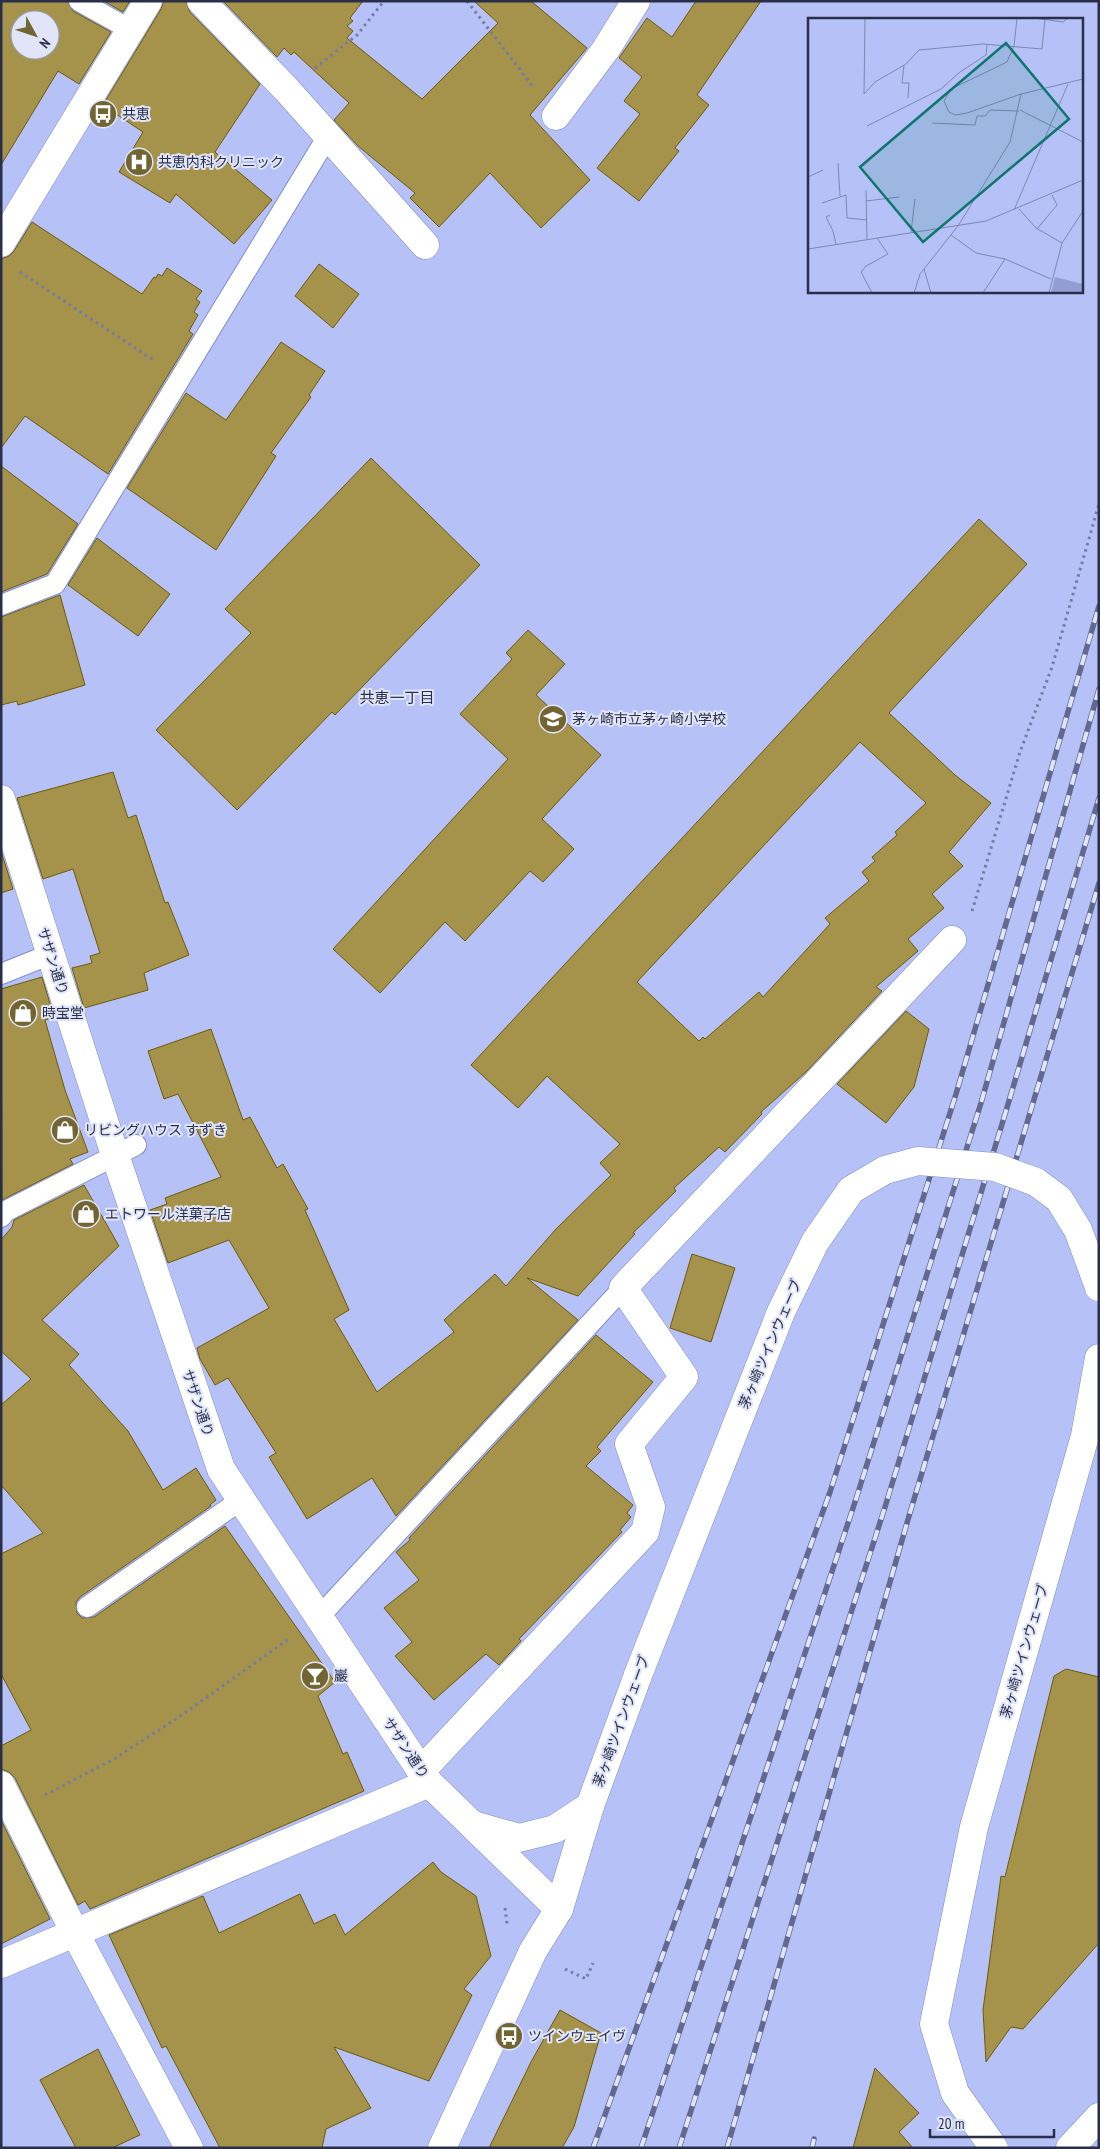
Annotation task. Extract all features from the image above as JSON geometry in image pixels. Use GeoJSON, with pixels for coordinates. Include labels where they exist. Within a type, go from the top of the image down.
{"type":"FeatureCollection","features":[{"type":"Feature","properties":{"kind":"street"},"geometry":{"type":"LineString","coordinates":[[1,243],[148,1]]}},
{"type":"Feature","properties":{"kind":"street"},"geometry":{"type":"LineString","coordinates":[[201,1],[287,90],[425,245]]}},
{"type":"Feature","properties":{"kind":"street"},"geometry":{"type":"LineString","coordinates":[[556,116],[606,49],[636,1]]}},
{"type":"Feature","properties":{"kind":"street","name":"サザン通り"},"geometry":{"type":"LineString","coordinates":[[1,799],[51,954],[125,1150],[221,1469],[425,1777],[469,1824],[560,1909]]}},
{"type":"Feature","properties":{"kind":"street"},"geometry":{"type":"LineString","coordinates":[[1,1964],[425,1777],[645,1532],[651,1507],[629,1444],[684,1377],[622,1288],[952,940]]}},
{"type":"Feature","properties":{"kind":"street","name":"茅ヶ崎ツインウェーブ"},"geometry":{"type":"LineString","coordinates":[[442,2148],[533,1950],[560,1909],[590,1806],[638,1675],[780,1312],[815,1242],[851,1190],[886,1170],[918,1161],[995,1167],[1036,1182],[1059,1198],[1078,1230],[1099,1287]]}},
{"type":"Feature","properties":{"kind":"street","name":"茅ヶ崎ツインウェーブ"},"geometry":{"type":"LineString","coordinates":[[994,2148],[955,2093],[934,2024],[974,1827],[1085,1436],[1099,1358]]}},
{"type":"Feature","properties":{"kind":"street"},"geometry":{"type":"LineString","coordinates":[[1,1785],[75,1933],[189,2148]]}},
{"type":"Feature","properties":{"kind":"street"},"geometry":{"type":"LineString","coordinates":[[469,1824],[519,1838],[555,1829],[590,1806]]}},
{"type":"Feature","properties":{"kind":"street"},"geometry":{"type":"LineString","coordinates":[[1070,2148],[1099,2117]]}},
{"type":"Feature","properties":{"kind":"lane"},"geometry":{"type":"LineString","coordinates":[[80,1],[130,30]]}},
{"type":"Feature","properties":{"kind":"lane"},"geometry":{"type":"LineString","coordinates":[[1,605],[55,584],[328,136]]}},
{"type":"Feature","properties":{"kind":"lane"},"geometry":{"type":"LineString","coordinates":[[1,974],[51,954]]}},
{"type":"Feature","properties":{"kind":"lane"},"geometry":{"type":"LineString","coordinates":[[1,1217],[6,1212],[125,1150]]}},
{"type":"Feature","properties":{"kind":"lane"},"geometry":{"type":"LineString","coordinates":[[319,1617],[622,1288]]}},
{"type":"Feature","properties":{"kind":"lane"},"geometry":{"type":"LineString","coordinates":[[86,1608],[240,1500]]}},
{"type":"Feature","properties":{"kind":"path"},"geometry":{"type":"LineString","coordinates":[[287,90],[357,35],[384,1]]}},
{"type":"Feature","properties":{"kind":"path"},"geometry":{"type":"LineString","coordinates":[[467,1],[556,116]]}},
{"type":"Feature","properties":{"kind":"path"},"geometry":{"type":"LineString","coordinates":[[18,270],[181,378]]}},
{"type":"Feature","properties":{"kind":"path"},"geometry":{"type":"LineString","coordinates":[[952,940],[971,914],[1020,752],[1052,667],[1099,504]]}},
{"type":"Feature","properties":{"kind":"path"},"geometry":{"type":"LineString","coordinates":[[14,1811],[114,1759],[171,1723],[319,1617]]}},
{"type":"Feature","properties":{"kind":"path"},"geometry":{"type":"LineString","coordinates":[[505,1904],[508,1932]]}},
{"type":"Feature","properties":{"kind":"path"},"geometry":{"type":"LineString","coordinates":[[586,1979],[593,1963]]}},
{"type":"Feature","properties":{"kind":"building"},"geometry":{"type":"Polygon","coordinates":[[[1,1],[67,1],[73,11],[111,32],[79,84],[58,71],[1,165],[1,1]]]}},
{"type":"Feature","properties":{"kind":"building"},"geometry":{"type":"Polygon","coordinates":[[[104,1],[130,1],[123,12],[104,1]]]}},
{"type":"Feature","properties":{"kind":"building"},"geometry":{"type":"Polygon","coordinates":[[[164,1],[186,1],[190,12],[260,84],[215,152],[272,200],[234,244],[176,194],[170,203],[119,172],[143,132],[113,112],[116,107],[106,100],[164,1]]]}},
{"type":"Feature","properties":{"kind":"building"},"geometry":{"type":"Polygon","coordinates":[[[223,1],[363,1],[350,18],[353,21],[347,26],[353,31],[347,38],[422,99],[498,23],[474,1],[531,1],[587,48],[530,115],[590,180],[541,228],[490,173],[439,227],[410,198],[415,193],[358,146],[334,120],[349,103],[294,52],[291,55],[284,48],[277,57],[223,1]]]}},
{"type":"Feature","properties":{"kind":"building"},"geometry":{"type":"Polygon","coordinates":[[[696,1],[761,1],[697,95],[709,105],[675,148],[679,151],[639,201],[597,168],[640,114],[624,101],[642,77],[619,58],[647,18],[672,37],[696,1]]]}},
{"type":"Feature","properties":{"kind":"building"},"geometry":{"type":"Polygon","coordinates":[[[32,222],[142,294],[154,277],[156,278],[158,274],[162,276],[167,268],[202,291],[196,299],[200,302],[194,312],[198,315],[189,331],[193,334],[108,474],[25,416],[1,448],[1,259],[9,256],[14,251],[32,222]]]}},
{"type":"Feature","properties":{"kind":"building"},"geometry":{"type":"Polygon","coordinates":[[[319,264],[359,294],[333,328],[295,296],[319,264]]]}},
{"type":"Feature","properties":{"kind":"building"},"geometry":{"type":"Polygon","coordinates":[[[281,342],[325,371],[309,395],[311,397],[271,453],[276,456],[216,550],[127,488],[186,393],[226,420],[281,342]]]}},
{"type":"Feature","properties":{"kind":"building"},"geometry":{"type":"Polygon","coordinates":[[[371,458],[480,565],[335,715],[332,712],[237,810],[156,730],[251,633],[225,609],[371,458]]]}},
{"type":"Feature","properties":{"kind":"building"},"geometry":{"type":"Polygon","coordinates":[[[1,466],[78,524],[47,574],[1,592],[1,466]]]}},
{"type":"Feature","properties":{"kind":"building"},"geometry":{"type":"Polygon","coordinates":[[[979,519],[1027,564],[889,713],[955,775],[991,803],[949,852],[963,866],[932,894],[944,908],[908,939],[918,951],[876,987],[882,991],[806,1072],[761,1112],[762,1114],[725,1152],[719,1147],[674,1188],[676,1191],[633,1233],[635,1234],[578,1296],[527,1278],[578,1320],[396,1516],[372,1478],[307,1519],[269,1457],[276,1453],[228,1378],[215,1385],[200,1359],[197,1348],[269,1308],[229,1240],[168,1263],[150,1210],[167,1204],[165,1198],[221,1177],[178,1094],[164,1099],[148,1051],[211,1029],[243,1120],[250,1117],[277,1168],[283,1164],[308,1209],[305,1210],[349,1310],[334,1319],[377,1392],[454,1332],[444,1320],[495,1274],[506,1286],[556,1229],[611,1175],[600,1163],[620,1144],[547,1076],[518,1108],[471,1065],[979,519]],[[860,742],[637,982],[699,1041],[703,1037],[705,1039],[759,992],[763,997],[830,924],[825,918],[869,881],[862,872],[875,861],[872,857],[897,835],[895,832],[926,803],[860,742]]]}},
{"type":"Feature","properties":{"kind":"building"},"geometry":{"type":"Polygon","coordinates":[[[97,538],[170,594],[138,636],[68,585],[97,538]]]}},
{"type":"Feature","properties":{"kind":"building"},"geometry":{"type":"Polygon","coordinates":[[[60,595],[85,685],[18,705],[17,701],[1,705],[1,617],[60,595]]]}},
{"type":"Feature","properties":{"kind":"building"},"geometry":{"type":"Polygon","coordinates":[[[528,630],[565,664],[536,695],[601,755],[542,819],[574,849],[543,882],[530,871],[465,941],[445,922],[380,993],[333,949],[508,759],[460,714],[512,659],[506,653],[528,630]]]}},
{"type":"Feature","properties":{"kind":"building"},"geometry":{"type":"Polygon","coordinates":[[[113,772],[128,818],[136,815],[165,903],[168,902],[189,955],[144,973],[148,990],[84,1008],[72,968],[92,963],[90,956],[100,953],[73,869],[43,879],[17,798],[113,772]]]}},
{"type":"Feature","properties":{"kind":"building"},"geometry":{"type":"Polygon","coordinates":[[[1,851],[13,889],[1,893],[1,851]]]}},
{"type":"Feature","properties":{"kind":"building"},"geometry":{"type":"Polygon","coordinates":[[[42,977],[54,1017],[45,1020],[65,1090],[88,1152],[70,1159],[73,1164],[2,1200],[1,989],[42,977]]]}},
{"type":"Feature","properties":{"kind":"building"},"geometry":{"type":"Polygon","coordinates":[[[906,1011],[929,1029],[914,1087],[886,1123],[837,1084],[906,1011]]]}},
{"type":"Feature","properties":{"kind":"building"},"geometry":{"type":"Polygon","coordinates":[[[84,1185],[119,1246],[42,1320],[79,1354],[69,1365],[128,1431],[163,1490],[196,1468],[216,1500],[211,1506],[80,1597],[76,1602],[77,1613],[82,1618],[94,1617],[225,1526],[335,1682],[318,1696],[343,1754],[347,1752],[364,1791],[90,1909],[85,1901],[78,1905],[15,1778],[9,1772],[1,1769],[1,1746],[31,1730],[1,1674],[1,1554],[43,1533],[1,1485],[1,1405],[31,1379],[1,1351],[1,1240],[12,1227],[14,1220],[84,1185]]]}},
{"type":"Feature","properties":{"kind":"building"},"geometry":{"type":"Polygon","coordinates":[[[692,1254],[735,1268],[711,1342],[670,1328],[692,1254]]]}},
{"type":"Feature","properties":{"kind":"building"},"geometry":{"type":"Polygon","coordinates":[[[596,1335],[653,1382],[597,1447],[601,1451],[586,1466],[633,1505],[627,1513],[631,1517],[620,1530],[622,1532],[519,1639],[521,1641],[499,1665],[486,1654],[434,1700],[395,1656],[412,1642],[384,1608],[419,1580],[396,1552],[410,1540],[409,1538],[596,1335]]]}},
{"type":"Feature","properties":{"kind":"building"},"geometry":{"type":"Polygon","coordinates":[[[1066,1669],[1099,1677],[1099,1943],[1023,2029],[1011,2027],[986,2062],[983,2010],[1001,1876],[1005,1877],[1054,1676],[1066,1669]]]}},
{"type":"Feature","properties":{"kind":"building"},"geometry":{"type":"Polygon","coordinates":[[[1,1820],[50,1919],[1,1944],[1,1820]]]}},
{"type":"Feature","properties":{"kind":"building"},"geometry":{"type":"Polygon","coordinates":[[[433,1862],[441,1872],[476,1896],[491,1956],[464,1989],[472,1995],[429,2081],[334,2047],[371,2108],[326,2129],[322,2148],[220,2148],[166,2046],[162,2048],[109,1935],[203,1896],[219,1933],[300,1894],[314,1924],[335,1914],[345,1935],[433,1862]]]}},
{"type":"Feature","properties":{"kind":"building"},"geometry":{"type":"Polygon","coordinates":[[[560,2010],[601,2033],[574,2127],[562,2148],[489,2148],[531,2062],[560,2010]]]}},
{"type":"Feature","properties":{"kind":"building"},"geometry":{"type":"Polygon","coordinates":[[[98,2049],[140,2135],[112,2148],[76,2148],[40,2080],[98,2049]]]}},
{"type":"Feature","properties":{"kind":"building"},"geometry":{"type":"Polygon","coordinates":[[[875,2068],[919,2113],[899,2132],[913,2148],[853,2148],[875,2068]]]}},
{"type":"Feature","properties":{"kind":"railway"},"geometry":{"type":"LineString","coordinates":[[593,2148],[830,1492],[956,1094],[1099,606]]}},
{"type":"Feature","properties":{"kind":"railway"},"geometry":{"type":"LineString","coordinates":[[641,2148],[856,1499],[981,1103],[1099,689]]}},
{"type":"Feature","properties":{"kind":"railway"},"geometry":{"type":"LineString","coordinates":[[679,2148],[885,1507],[1099,798]]}},
{"type":"Feature","properties":{"kind":"railway"},"geometry":{"type":"LineString","coordinates":[[727,2148],[909,1516],[1099,883]]}},
{"type":"Feature","properties":{"kind":"railway"},"geometry":{"type":"LineString","coordinates":[[812,2148],[814,2139]]}},
{"type":"Feature","properties":{"kind":"place","name":"共恵"},"geometry":{"type":"Point","coordinates":[103,114]}},
{"type":"Feature","properties":{"kind":"place","name":"共恵内科クリニック"},"geometry":{"type":"Point","coordinates":[139,162]}},
{"type":"Feature","properties":{"kind":"place","name":"茅ヶ崎市立茅ヶ崎小学校"},"geometry":{"type":"Point","coordinates":[553,719]}},
{"type":"Feature","properties":{"kind":"place","name":"時宝堂"},"geometry":{"type":"Point","coordinates":[23,1013]}},
{"type":"Feature","properties":{"kind":"place","name":"リビングハウス すずき"},"geometry":{"type":"Point","coordinates":[65,1130]}},
{"type":"Feature","properties":{"kind":"place","name":"エトワール洋菓子店"},"geometry":{"type":"Point","coordinates":[86,1214]}},
{"type":"Feature","properties":{"kind":"place","name":"巖"},"geometry":{"type":"Point","coordinates":[315,1676]}},
{"type":"Feature","properties":{"kind":"place","name":"ツインウェイヴ"},"geometry":{"type":"Point","coordinates":[509,2036]}},
{"type":"Feature","properties":{"kind":"district","name":"共恵一丁目"},"geometry":{"type":"Point","coordinates":[397,697]}}]}
